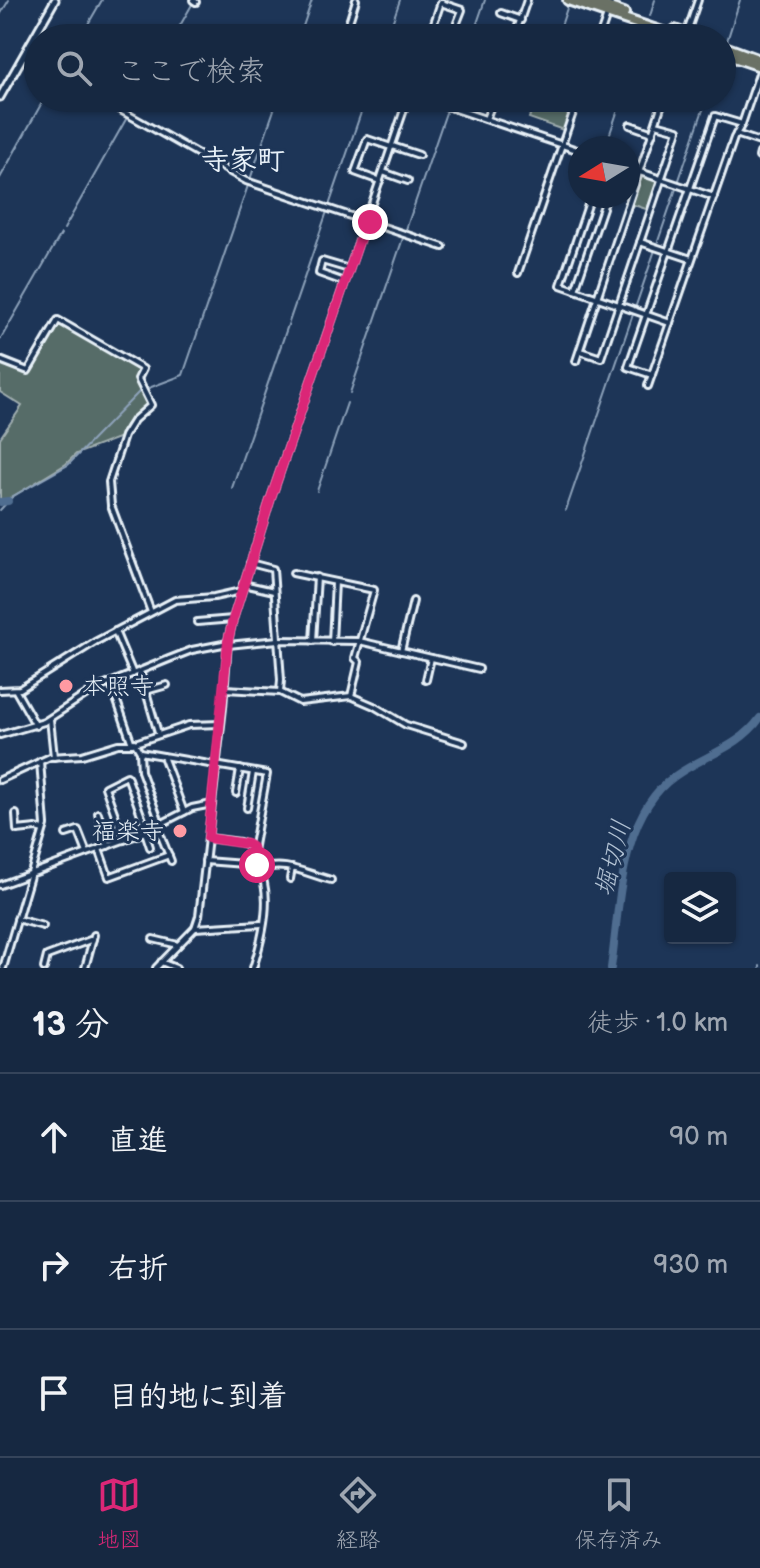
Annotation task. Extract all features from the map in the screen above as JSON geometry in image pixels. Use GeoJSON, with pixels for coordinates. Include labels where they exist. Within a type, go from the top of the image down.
{"type":"FeatureCollection","features":[{"type":"Feature","properties":{"kind":"highway"},"geometry":{"type":"LineString","coordinates":[[568,0],[610,7]]}},
{"type":"Feature","properties":{"kind":"highway"},"geometry":{"type":"LineString","coordinates":[[587,0],[652,24]]}},
{"type":"Feature","properties":{"kind":"highway"},"geometry":{"type":"LineString","coordinates":[[736,51],[760,60]]}},
{"type":"Feature","properties":{"kind":"highway"},"geometry":{"type":"LineString","coordinates":[[736,59],[760,68]]}},
{"type":"Feature","properties":{"kind":"street"},"geometry":{"type":"LineString","coordinates":[[42,24],[55,0]]}},
{"type":"Feature","properties":{"kind":"street"},"geometry":{"type":"LineString","coordinates":[[348,24],[356,0]]}},
{"type":"Feature","properties":{"kind":"street"},"geometry":{"type":"LineString","coordinates":[[519,24],[527,0]]}},
{"type":"Feature","properties":{"kind":"street"},"geometry":{"type":"LineString","coordinates":[[689,24],[698,0]]}},
{"type":"Feature","properties":{"kind":"street"},"geometry":{"type":"LineString","coordinates":[[434,24],[441,1],[462,10]]}},
{"type":"Feature","properties":{"kind":"street"},"geometry":{"type":"LineString","coordinates":[[456,24],[465,2]]}},
{"type":"Feature","properties":{"kind":"street"},"geometry":{"type":"LineString","coordinates":[[501,13],[521,20]]}},
{"type":"Feature","properties":{"kind":"street"},"geometry":{"type":"LineString","coordinates":[[0,97],[24,56]]}},
{"type":"Feature","properties":{"kind":"street"},"geometry":{"type":"LineString","coordinates":[[648,386],[760,68]]}},
{"type":"Feature","properties":{"kind":"street"},"geometry":{"type":"LineString","coordinates":[[124,112],[250,182],[443,247]]}},
{"type":"Feature","properties":{"kind":"street"},"geometry":{"type":"LineString","coordinates":[[156,968],[195,928],[199,916],[233,619],[403,112]]}},
{"type":"Feature","properties":{"kind":"street"},"geometry":{"type":"LineString","coordinates":[[466,112],[568,147]]}},
{"type":"Feature","properties":{"kind":"street"},"geometry":{"type":"LineString","coordinates":[[486,119],[489,112]]}},
{"type":"Feature","properties":{"kind":"street"},"geometry":{"type":"LineString","coordinates":[[518,273],[573,112]]}},
{"type":"Feature","properties":{"kind":"street"},"geometry":{"type":"LineString","coordinates":[[660,112],[640,172],[714,197]]}},
{"type":"Feature","properties":{"kind":"street"},"geometry":{"type":"LineString","coordinates":[[652,375],[628,367],[715,116],[742,124]]}},
{"type":"Feature","properties":{"kind":"street"},"geometry":{"type":"LineString","coordinates":[[580,351],[601,358],[662,179],[678,130],[656,124]]}},
{"type":"Feature","properties":{"kind":"street"},"geometry":{"type":"LineString","coordinates":[[630,125],[653,133]]}},
{"type":"Feature","properties":{"kind":"street"},"geometry":{"type":"LineString","coordinates":[[736,134],[760,142]]}},
{"type":"Feature","properties":{"kind":"street"},"geometry":{"type":"LineString","coordinates":[[380,181],[355,172],[367,139],[419,155]]}},
{"type":"Feature","properties":{"kind":"street"},"geometry":{"type":"LineString","coordinates":[[383,172],[408,181]]}},
{"type":"Feature","properties":{"kind":"street"},"geometry":{"type":"LineString","coordinates":[[587,208],[561,285],[670,323]]}},
{"type":"Feature","properties":{"kind":"street"},"geometry":{"type":"LineString","coordinates":[[575,290],[603,208]]}},
{"type":"Feature","properties":{"kind":"street"},"geometry":{"type":"LineString","coordinates":[[576,361],[625,208]]}},
{"type":"Feature","properties":{"kind":"street"},"geometry":{"type":"LineString","coordinates":[[640,242],[692,259]]}},
{"type":"Feature","properties":{"kind":"street"},"geometry":{"type":"LineString","coordinates":[[344,282],[319,273],[322,261],[349,269]]}},
{"type":"Feature","properties":{"kind":"street"},"geometry":{"type":"LineString","coordinates":[[0,360],[28,371],[58,320],[143,369],[138,379],[151,405],[125,432],[108,490],[151,612]]}},
{"type":"Feature","properties":{"kind":"street"},"geometry":{"type":"LineString","coordinates":[[250,563],[273,569],[280,692]]}},
{"type":"Feature","properties":{"kind":"street"},"geometry":{"type":"LineString","coordinates":[[293,573],[374,590],[355,658],[359,662],[351,696]]}},
{"type":"Feature","properties":{"kind":"street"},"geometry":{"type":"LineString","coordinates":[[313,641],[317,577]]}},
{"type":"Feature","properties":{"kind":"street"},"geometry":{"type":"LineString","coordinates":[[332,642],[335,582]]}},
{"type":"Feature","properties":{"kind":"street"},"geometry":{"type":"LineString","coordinates":[[243,584],[274,591]]}},
{"type":"Feature","properties":{"kind":"street"},"geometry":{"type":"LineString","coordinates":[[0,690],[16,691],[115,631],[175,600],[241,591]]}},
{"type":"Feature","properties":{"kind":"street"},"geometry":{"type":"LineString","coordinates":[[401,651],[413,601]]}},
{"type":"Feature","properties":{"kind":"street"},"geometry":{"type":"LineString","coordinates":[[197,622],[233,619]]}},
{"type":"Feature","properties":{"kind":"street"},"geometry":{"type":"LineString","coordinates":[[115,631],[133,674]]}},
{"type":"Feature","properties":{"kind":"street"},"geometry":{"type":"LineString","coordinates":[[0,735],[36,726],[81,697],[192,650],[228,644],[278,640],[359,641],[479,669]]}},
{"type":"Feature","properties":{"kind":"street"},"geometry":{"type":"LineString","coordinates":[[426,680],[431,658]]}},
{"type":"Feature","properties":{"kind":"street"},"geometry":{"type":"LineString","coordinates":[[140,671],[158,733]]}},
{"type":"Feature","properties":{"kind":"street"},"geometry":{"type":"LineString","coordinates":[[99,849],[109,877],[170,858],[141,771],[140,752],[133,743],[111,684]]}},
{"type":"Feature","properties":{"kind":"street"},"geometry":{"type":"LineString","coordinates":[[146,691],[167,685]]}},
{"type":"Feature","properties":{"kind":"street"},"geometry":{"type":"LineString","coordinates":[[225,689],[280,692],[300,702],[351,696],[406,725],[464,743]]}},
{"type":"Feature","properties":{"kind":"street"},"geometry":{"type":"LineString","coordinates":[[16,691],[36,726]]}},
{"type":"Feature","properties":{"kind":"street"},"geometry":{"type":"LineString","coordinates":[[50,719],[54,757]]}},
{"type":"Feature","properties":{"kind":"street"},"geometry":{"type":"LineString","coordinates":[[0,780],[40,760],[82,755],[201,723],[221,724]]}},
{"type":"Feature","properties":{"kind":"street"},"geometry":{"type":"LineString","coordinates":[[140,752],[267,774],[253,851]]}},
{"type":"Feature","properties":{"kind":"street"},"geometry":{"type":"LineString","coordinates":[[163,756],[184,812]]}},
{"type":"Feature","properties":{"kind":"street"},"geometry":{"type":"LineString","coordinates":[[3,968],[45,819],[40,760]]}},
{"type":"Feature","properties":{"kind":"street"},"geometry":{"type":"LineString","coordinates":[[236,793],[240,769]]}},
{"type":"Feature","properties":{"kind":"street"},"geometry":{"type":"LineString","coordinates":[[247,808],[253,772]]}},
{"type":"Feature","properties":{"kind":"street"},"geometry":{"type":"LineString","coordinates":[[124,840],[105,787],[127,776],[150,847]]}},
{"type":"Feature","properties":{"kind":"street"},"geometry":{"type":"LineString","coordinates":[[0,885],[124,840],[184,812],[212,804]]}},
{"type":"Feature","properties":{"kind":"street"},"geometry":{"type":"LineString","coordinates":[[98,813],[108,846]]}},
{"type":"Feature","properties":{"kind":"street"},"geometry":{"type":"LineString","coordinates":[[16,814],[17,830],[43,830]]}},
{"type":"Feature","properties":{"kind":"street"},"geometry":{"type":"LineString","coordinates":[[66,834],[78,830],[87,853]]}},
{"type":"Feature","properties":{"kind":"street"},"geometry":{"type":"LineString","coordinates":[[208,838],[240,842],[252,847],[265,890],[253,968]]}},
{"type":"Feature","properties":{"kind":"street"},"geometry":{"type":"LineString","coordinates":[[205,861],[258,867],[289,865],[331,880]]}},
{"type":"Feature","properties":{"kind":"street"},"geometry":{"type":"LineString","coordinates":[[290,879],[292,868]]}},
{"type":"Feature","properties":{"kind":"street"},"geometry":{"type":"LineString","coordinates":[[17,919],[43,926]]}},
{"type":"Feature","properties":{"kind":"street"},"geometry":{"type":"LineString","coordinates":[[195,928],[262,924]]}},
{"type":"Feature","properties":{"kind":"street"},"geometry":{"type":"LineString","coordinates":[[44,968],[47,956],[93,937],[85,968]]}},
{"type":"Feature","properties":{"kind":"street"},"geometry":{"type":"LineString","coordinates":[[153,939],[178,946]]}},
{"type":"Feature","properties":{"kind":"street"},"geometry":{"type":"LineString","coordinates":[[161,962],[176,968]]}},
{"type":"Feature","properties":{"kind":"green space"},"geometry":{"type":"Polygon","coordinates":[[[531,112],[573,112],[566,131],[529,118],[531,112]]]}},
{"type":"Feature","properties":{"kind":"green space"},"geometry":{"type":"Polygon","coordinates":[[[641,176],[659,182],[649,210],[640,207],[641,176]]]}},
{"type":"Feature","properties":{"kind":"green space"},"geometry":{"type":"Polygon","coordinates":[[[57,323],[140,368],[137,381],[147,405],[126,425],[121,437],[76,454],[66,464],[7,500],[0,501],[0,438],[22,406],[0,392],[0,362],[28,373],[57,323]]]}},
{"type":"Feature","properties":{"kind":"waterway"},"geometry":{"type":"LineString","coordinates":[[0,15],[9,0]]}},
{"type":"Feature","properties":{"kind":"waterway"},"geometry":{"type":"LineString","coordinates":[[88,24],[102,0]]}},
{"type":"Feature","properties":{"kind":"waterway"},"geometry":{"type":"LineString","coordinates":[[304,24],[312,0]]}},
{"type":"Feature","properties":{"kind":"waterway"},"geometry":{"type":"LineString","coordinates":[[392,24],[400,0]]}},
{"type":"Feature","properties":{"kind":"waterway"},"geometry":{"type":"LineString","coordinates":[[477,24],[485,0]]}},
{"type":"Feature","properties":{"kind":"waterway"},"geometry":{"type":"LineString","coordinates":[[650,16],[655,0]]}},
{"type":"Feature","properties":{"kind":"waterway"},"geometry":{"type":"LineString","coordinates":[[732,24],[740,0]]}},
{"type":"Feature","properties":{"kind":"waterway"},"geometry":{"type":"LineString","coordinates":[[181,24],[194,1]]}},
{"type":"Feature","properties":{"kind":"waterway"},"geometry":{"type":"LineString","coordinates":[[562,24],[568,5]]}},
{"type":"Feature","properties":{"kind":"waterway"},"geometry":{"type":"LineString","coordinates":[[0,178],[37,112]]}},
{"type":"Feature","properties":{"kind":"waterway"},"geometry":{"type":"LineString","coordinates":[[64,229],[130,112]]}},
{"type":"Feature","properties":{"kind":"waterway"},"geometry":{"type":"LineString","coordinates":[[146,389],[183,375],[273,112]]}},
{"type":"Feature","properties":{"kind":"waterway"},"geometry":{"type":"LineString","coordinates":[[232,488],[361,112]]}},
{"type":"Feature","properties":{"kind":"waterway"},"geometry":{"type":"LineString","coordinates":[[350,393],[446,112]]}},
{"type":"Feature","properties":{"kind":"waterway"},"geometry":{"type":"LineString","coordinates":[[609,136],[617,112]]}},
{"type":"Feature","properties":{"kind":"waterway"},"geometry":{"type":"LineString","coordinates":[[566,510],[702,112]]}},
{"type":"Feature","properties":{"kind":"waterway"},"geometry":{"type":"LineString","coordinates":[[0,340],[61,234]]}},
{"type":"Feature","properties":{"kind":"waterway"},"geometry":{"type":"LineString","coordinates":[[0,510],[13,496],[68,465],[140,391]]}},
{"type":"Feature","properties":{"kind":"waterway"},"geometry":{"type":"LineString","coordinates":[[317,491],[347,403]]}},
{"type":"Feature","properties":{"kind":"waterway"},"geometry":{"type":"LineString","coordinates":[[0,502],[8,501]]}},
{"type":"Feature","properties":{"kind":"waterway","name":"堀切川"},"geometry":{"type":"LineString","coordinates":[[611,968],[625,863],[643,814],[657,793],[675,776],[732,744],[760,718]]}},
{"type":"Feature","properties":{"kind":"place","name":"本照寺"},"geometry":{"type":"Point","coordinates":[66,686]}},
{"type":"Feature","properties":{"kind":"place","name":"福楽寺"},"geometry":{"type":"Point","coordinates":[180,831]}},
{"type":"Feature","properties":{"kind":"district","name":"寺家町"},"geometry":{"type":"Point","coordinates":[243,159]}},
{"type":"Feature","properties":{"kind":"route"},"geometry":{"type":"LineString","coordinates":[[257,865],[252,847],[247,844],[208,838],[228,641],[270,501],[366,221],[370,222]]}}]}
